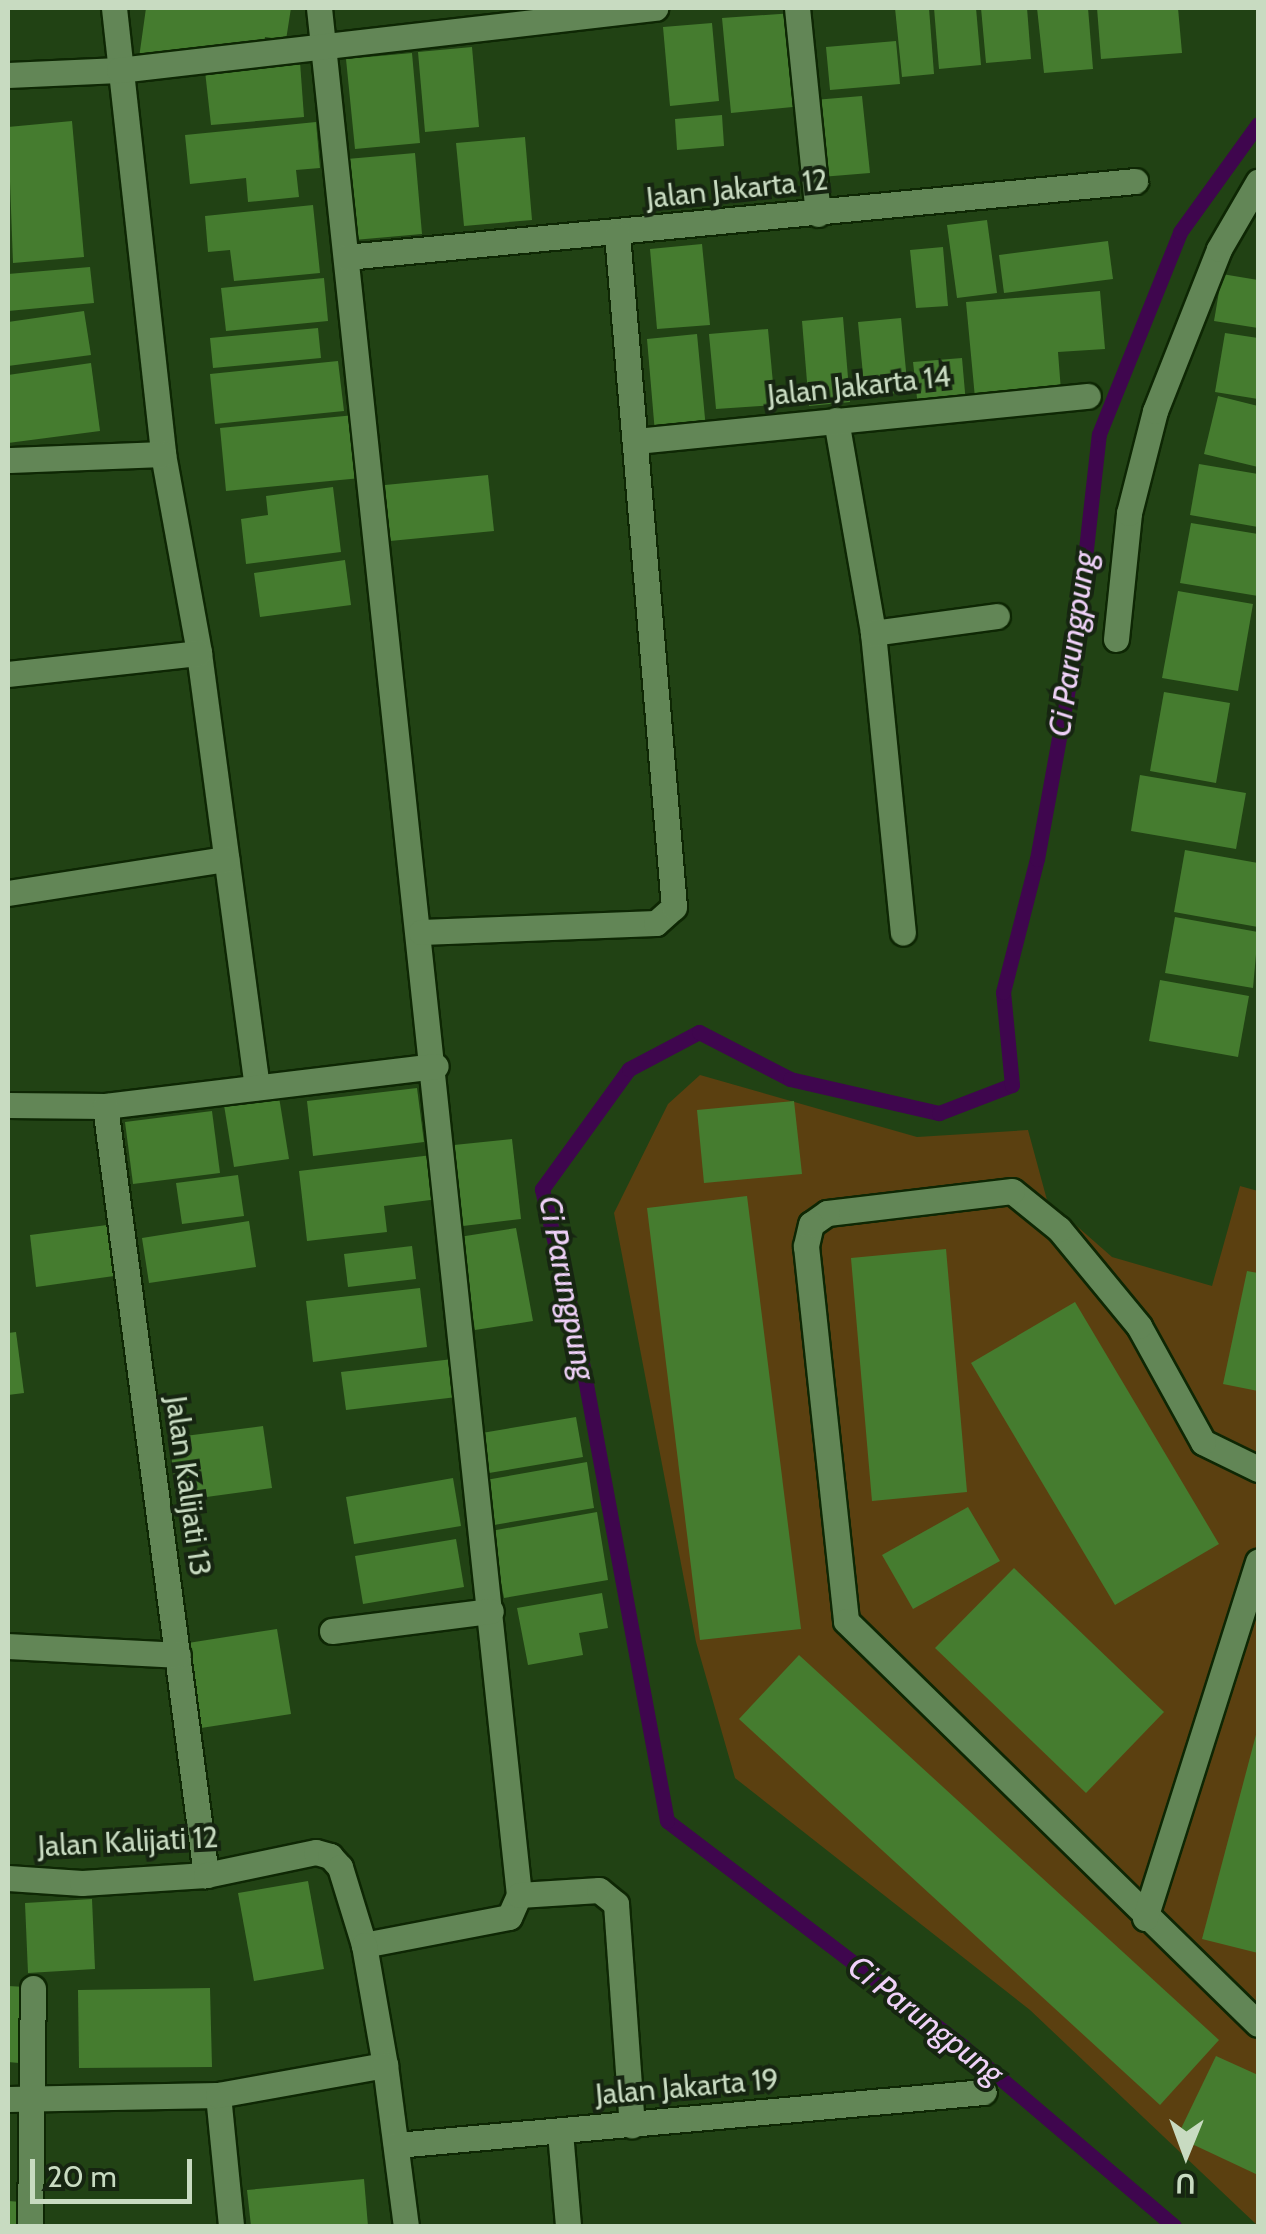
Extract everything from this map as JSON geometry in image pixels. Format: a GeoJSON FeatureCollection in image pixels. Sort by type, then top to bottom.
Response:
{"type":"FeatureCollection","features":[{"type":"Feature","properties":{"kind":"street"},"geometry":{"type":"LineString","coordinates":[[114,8],[163,454],[199,652],[257,1088]]}},
{"type":"Feature","properties":{"kind":"street"},"geometry":{"type":"LineString","coordinates":[[319,8],[436,1066],[519,1895],[509,1916],[364,1944]]}},
{"type":"Feature","properties":{"kind":"street"},"geometry":{"type":"LineString","coordinates":[[8,75],[119,70],[655,8]]}},
{"type":"Feature","properties":{"kind":"street"},"geometry":{"type":"LineString","coordinates":[[796,8],[818,214]]}},
{"type":"Feature","properties":{"kind":"street","name":"Jalan Jakarta 12"},"geometry":{"type":"LineString","coordinates":[[346,257],[617,234],[1135,181]]}},
{"type":"Feature","properties":{"kind":"street"},"geometry":{"type":"LineString","coordinates":[[1116,639],[1130,513],[1156,412],[1219,249],[1258,182]]}},
{"type":"Feature","properties":{"kind":"street"},"geometry":{"type":"LineString","coordinates":[[421,932],[656,923],[674,907],[617,234]]}},
{"type":"Feature","properties":{"kind":"street","name":"Jalan Jakarta 14"},"geometry":{"type":"LineString","coordinates":[[636,441],[1088,396]]}},
{"type":"Feature","properties":{"kind":"street"},"geometry":{"type":"LineString","coordinates":[[836,420],[873,633],[903,932]]}},
{"type":"Feature","properties":{"kind":"street"},"geometry":{"type":"LineString","coordinates":[[8,460],[163,454]]}},
{"type":"Feature","properties":{"kind":"street"},"geometry":{"type":"LineString","coordinates":[[873,633],[998,616]]}},
{"type":"Feature","properties":{"kind":"street"},"geometry":{"type":"LineString","coordinates":[[8,674],[199,652]]}},
{"type":"Feature","properties":{"kind":"street"},"geometry":{"type":"LineString","coordinates":[[8,893],[226,859]]}},
{"type":"Feature","properties":{"kind":"street"},"geometry":{"type":"LineString","coordinates":[[8,1105],[105,1106],[436,1066]]}},
{"type":"Feature","properties":{"kind":"street","name":"Jalan Kalijati 13"},"geometry":{"type":"LineString","coordinates":[[105,1106],[206,1875]]}},
{"type":"Feature","properties":{"kind":"street"},"geometry":{"type":"LineString","coordinates":[[1258,1469],[1203,1442],[1138,1326],[1060,1229],[1012,1191],[827,1213],[811,1224],[806,1246],[846,1622],[1145,1918],[1258,2024]]}},
{"type":"Feature","properties":{"kind":"street"},"geometry":{"type":"LineString","coordinates":[[1145,1918],[1258,1562]]}},
{"type":"Feature","properties":{"kind":"street"},"geometry":{"type":"LineString","coordinates":[[332,1631],[491,1611]]}},
{"type":"Feature","properties":{"kind":"street"},"geometry":{"type":"LineString","coordinates":[[8,1646],[178,1655]]}},
{"type":"Feature","properties":{"kind":"street","name":"Jalan Kalijati 12"},"geometry":{"type":"LineString","coordinates":[[8,1878],[82,1883],[206,1875],[324,1853],[340,1867],[364,1944],[406,2226]]}},
{"type":"Feature","properties":{"kind":"street"},"geometry":{"type":"LineString","coordinates":[[519,1895],[599,1890],[616,1904],[632,2125]]}},
{"type":"Feature","properties":{"kind":"street"},"geometry":{"type":"LineString","coordinates":[[30,2226],[20,2100],[33,1988]]}},
{"type":"Feature","properties":{"kind":"street"},"geometry":{"type":"LineString","coordinates":[[20,2100],[218,2095],[385,2065]]}},
{"type":"Feature","properties":{"kind":"street","name":"Jalan Jakarta 19"},"geometry":{"type":"LineString","coordinates":[[396,2144],[984,2092]]}},
{"type":"Feature","properties":{"kind":"street"},"geometry":{"type":"LineString","coordinates":[[218,2095],[232,2226]]}},
{"type":"Feature","properties":{"kind":"street"},"geometry":{"type":"LineString","coordinates":[[560,2132],[568,2226]]}},
{"type":"Feature","properties":{"kind":"shaded area"},"geometry":{"type":"Polygon","coordinates":[[[700,1075],[917,1137],[1028,1130],[1047,1200],[1112,1257],[1212,1286],[1240,1186],[1258,1191],[1258,2226],[1030,2010],[735,1778],[696,1642],[614,1213],[668,1104],[700,1075]]]}},
{"type":"Feature","properties":{"kind":"building"},"geometry":{"type":"Polygon","coordinates":[[[146,8],[291,8],[286,40],[265,37],[264,45],[139,58],[146,8]]]}},
{"type":"Feature","properties":{"kind":"building"},"geometry":{"type":"Polygon","coordinates":[[[895,8],[929,8],[934,74],[902,77],[895,8]]]}},
{"type":"Feature","properties":{"kind":"building"},"geometry":{"type":"Polygon","coordinates":[[[934,8],[976,8],[981,65],[939,69],[934,8]]]}},
{"type":"Feature","properties":{"kind":"building"},"geometry":{"type":"Polygon","coordinates":[[[981,8],[1027,8],[1031,59],[986,63],[981,8]]]}},
{"type":"Feature","properties":{"kind":"building"},"geometry":{"type":"Polygon","coordinates":[[[1037,8],[1088,8],[1093,69],[1044,73],[1037,8]]]}},
{"type":"Feature","properties":{"kind":"building"},"geometry":{"type":"Polygon","coordinates":[[[1097,8],[1178,8],[1182,53],[1101,59],[1097,8]]]}},
{"type":"Feature","properties":{"kind":"building"},"geometry":{"type":"Polygon","coordinates":[[[794,13],[803,106],[731,113],[722,18],[794,13]]]}},
{"type":"Feature","properties":{"kind":"building"},"geometry":{"type":"Polygon","coordinates":[[[712,23],[719,101],[670,106],[663,27],[712,23]]]}},
{"type":"Feature","properties":{"kind":"building"},"geometry":{"type":"Polygon","coordinates":[[[896,41],[900,84],[830,90],[826,47],[896,41]]]}},
{"type":"Feature","properties":{"kind":"building"},"geometry":{"type":"Polygon","coordinates":[[[472,47],[479,127],[425,132],[418,52],[472,47]]]}},
{"type":"Feature","properties":{"kind":"building"},"geometry":{"type":"Polygon","coordinates":[[[412,53],[420,143],[355,149],[346,59],[412,53]]]}},
{"type":"Feature","properties":{"kind":"building"},"geometry":{"type":"Polygon","coordinates":[[[300,62],[304,117],[211,125],[205,71],[300,62]]]}},
{"type":"Feature","properties":{"kind":"building"},"geometry":{"type":"Polygon","coordinates":[[[862,96],[870,173],[821,177],[814,100],[862,96]]]}},
{"type":"Feature","properties":{"kind":"building"},"geometry":{"type":"Polygon","coordinates":[[[722,115],[724,146],[677,150],[675,119],[722,115]]]}},
{"type":"Feature","properties":{"kind":"building"},"geometry":{"type":"Polygon","coordinates":[[[72,121],[84,257],[13,263],[8,127],[72,121]]]}},
{"type":"Feature","properties":{"kind":"building"},"geometry":{"type":"Polygon","coordinates":[[[316,122],[320,168],[296,170],[299,197],[248,202],[246,178],[190,184],[185,135],[316,122]]]}},
{"type":"Feature","properties":{"kind":"building"},"geometry":{"type":"Polygon","coordinates":[[[525,137],[532,220],[464,226],[456,143],[525,137]]]}},
{"type":"Feature","properties":{"kind":"building"},"geometry":{"type":"Polygon","coordinates":[[[415,153],[422,234],[354,240],[347,159],[415,153]]]}},
{"type":"Feature","properties":{"kind":"building"},"geometry":{"type":"Polygon","coordinates":[[[313,205],[320,273],[234,281],[230,250],[208,252],[205,216],[313,205]]]}},
{"type":"Feature","properties":{"kind":"building"},"geometry":{"type":"Polygon","coordinates":[[[987,220],[997,293],[957,298],[947,225],[987,220]]]}},
{"type":"Feature","properties":{"kind":"building"},"geometry":{"type":"Polygon","coordinates":[[[1108,241],[1113,279],[1004,293],[999,255],[1108,241]]]}},
{"type":"Feature","properties":{"kind":"building"},"geometry":{"type":"Polygon","coordinates":[[[702,244],[710,325],[657,329],[650,249],[702,244]]]}},
{"type":"Feature","properties":{"kind":"building"},"geometry":{"type":"Polygon","coordinates":[[[943,247],[948,306],[916,308],[910,250],[943,247]]]}},
{"type":"Feature","properties":{"kind":"building"},"geometry":{"type":"Polygon","coordinates":[[[90,267],[94,303],[8,311],[8,274],[90,267]]]}},
{"type":"Feature","properties":{"kind":"building"},"geometry":{"type":"Polygon","coordinates":[[[1222,274],[1258,280],[1258,328],[1214,321],[1222,274]]]}},
{"type":"Feature","properties":{"kind":"building"},"geometry":{"type":"Polygon","coordinates":[[[324,278],[328,321],[226,331],[221,288],[324,278]]]}},
{"type":"Feature","properties":{"kind":"building"},"geometry":{"type":"Polygon","coordinates":[[[1100,291],[1105,349],[1058,352],[1061,391],[975,398],[966,302],[1100,291]]]}},
{"type":"Feature","properties":{"kind":"building"},"geometry":{"type":"Polygon","coordinates":[[[84,311],[91,355],[8,366],[8,322],[84,311]]]}},
{"type":"Feature","properties":{"kind":"building"},"geometry":{"type":"Polygon","coordinates":[[[843,317],[850,402],[809,406],[802,321],[843,317]]]}},
{"type":"Feature","properties":{"kind":"building"},"geometry":{"type":"Polygon","coordinates":[[[901,318],[908,392],[865,396],[858,322],[901,318]]]}},
{"type":"Feature","properties":{"kind":"building"},"geometry":{"type":"Polygon","coordinates":[[[318,328],[321,358],[213,368],[210,338],[318,328]]]}},
{"type":"Feature","properties":{"kind":"building"},"geometry":{"type":"Polygon","coordinates":[[[768,329],[775,405],[716,409],[709,334],[768,329]]]}},
{"type":"Feature","properties":{"kind":"building"},"geometry":{"type":"Polygon","coordinates":[[[1225,333],[1258,338],[1258,399],[1215,392],[1225,333]]]}},
{"type":"Feature","properties":{"kind":"building"},"geometry":{"type":"Polygon","coordinates":[[[697,334],[706,429],[655,433],[647,339],[697,334]]]}},
{"type":"Feature","properties":{"kind":"building"},"geometry":{"type":"Polygon","coordinates":[[[962,358],[966,404],[918,407],[913,362],[962,358]]]}},
{"type":"Feature","properties":{"kind":"building"},"geometry":{"type":"Polygon","coordinates":[[[338,361],[344,411],[215,424],[210,374],[338,361]]]}},
{"type":"Feature","properties":{"kind":"building"},"geometry":{"type":"Polygon","coordinates":[[[91,363],[100,431],[8,443],[8,375],[91,363]]]}},
{"type":"Feature","properties":{"kind":"building"},"geometry":{"type":"Polygon","coordinates":[[[1218,396],[1258,406],[1258,467],[1204,454],[1218,396]]]}},
{"type":"Feature","properties":{"kind":"building"},"geometry":{"type":"Polygon","coordinates":[[[355,415],[361,478],[226,491],[220,428],[355,415]]]}},
{"type":"Feature","properties":{"kind":"building"},"geometry":{"type":"Polygon","coordinates":[[[1199,464],[1258,474],[1258,527],[1190,515],[1199,464]]]}},
{"type":"Feature","properties":{"kind":"building"},"geometry":{"type":"Polygon","coordinates":[[[488,475],[494,531],[390,541],[385,485],[488,475]]]}},
{"type":"Feature","properties":{"kind":"building"},"geometry":{"type":"Polygon","coordinates":[[[333,487],[341,552],[246,564],[241,519],[268,515],[266,496],[333,487]]]}},
{"type":"Feature","properties":{"kind":"building"},"geometry":{"type":"Polygon","coordinates":[[[1191,523],[1258,534],[1258,596],[1180,583],[1191,523]]]}},
{"type":"Feature","properties":{"kind":"building"},"geometry":{"type":"Polygon","coordinates":[[[345,560],[351,605],[260,617],[254,573],[345,560]]]}},
{"type":"Feature","properties":{"kind":"building"},"geometry":{"type":"Polygon","coordinates":[[[1178,591],[1253,604],[1238,691],[1162,678],[1178,591]]]}},
{"type":"Feature","properties":{"kind":"building"},"geometry":{"type":"Polygon","coordinates":[[[1164,692],[1230,703],[1216,783],[1150,771],[1164,692]]]}},
{"type":"Feature","properties":{"kind":"building"},"geometry":{"type":"Polygon","coordinates":[[[1140,775],[1246,793],[1236,849],[1131,831],[1140,775]]]}},
{"type":"Feature","properties":{"kind":"building"},"geometry":{"type":"Polygon","coordinates":[[[1185,850],[1258,863],[1258,927],[1174,912],[1185,850]]]}},
{"type":"Feature","properties":{"kind":"building"},"geometry":{"type":"Polygon","coordinates":[[[1175,917],[1258,932],[1253,988],[1165,973],[1175,917]]]}},
{"type":"Feature","properties":{"kind":"building"},"geometry":{"type":"Polygon","coordinates":[[[1160,980],[1249,996],[1238,1057],[1149,1041],[1160,980]]]}},
{"type":"Feature","properties":{"kind":"building"},"geometry":{"type":"Polygon","coordinates":[[[417,1088],[424,1142],[313,1156],[307,1101],[417,1088]]]}},
{"type":"Feature","properties":{"kind":"building"},"geometry":{"type":"Polygon","coordinates":[[[279,1097],[289,1159],[234,1167],[224,1105],[279,1097]]]}},
{"type":"Feature","properties":{"kind":"building"},"geometry":{"type":"Polygon","coordinates":[[[794,1101],[802,1174],[704,1183],[697,1110],[794,1101]]]}},
{"type":"Feature","properties":{"kind":"building"},"geometry":{"type":"Polygon","coordinates":[[[212,1111],[220,1173],[133,1184],[125,1122],[212,1111]]]}},
{"type":"Feature","properties":{"kind":"building"},"geometry":{"type":"Polygon","coordinates":[[[512,1139],[521,1219],[463,1226],[454,1145],[512,1139]]]}},
{"type":"Feature","properties":{"kind":"building"},"geometry":{"type":"Polygon","coordinates":[[[432,1155],[438,1199],[384,1206],[387,1232],[307,1241],[299,1171],[432,1155]]]}},
{"type":"Feature","properties":{"kind":"building"},"geometry":{"type":"Polygon","coordinates":[[[238,1175],[244,1216],[182,1224],[176,1183],[238,1175]]]}},
{"type":"Feature","properties":{"kind":"building"},"geometry":{"type":"Polygon","coordinates":[[[747,1196],[801,1629],[700,1640],[647,1208],[747,1196]]]}},
{"type":"Feature","properties":{"kind":"building"},"geometry":{"type":"Polygon","coordinates":[[[249,1221],[256,1267],[149,1283],[142,1238],[249,1221]]]}},
{"type":"Feature","properties":{"kind":"building"},"geometry":{"type":"Polygon","coordinates":[[[107,1225],[114,1276],[36,1287],[30,1235],[107,1225]]]}},
{"type":"Feature","properties":{"kind":"building"},"geometry":{"type":"Polygon","coordinates":[[[516,1228],[533,1321],[475,1330],[459,1237],[516,1228]]]}},
{"type":"Feature","properties":{"kind":"building"},"geometry":{"type":"Polygon","coordinates":[[[412,1246],[416,1279],[348,1287],[344,1254],[412,1246]]]}},
{"type":"Feature","properties":{"kind":"building"},"geometry":{"type":"Polygon","coordinates":[[[946,1249],[967,1492],[872,1501],[851,1258],[946,1249]]]}},
{"type":"Feature","properties":{"kind":"building"},"geometry":{"type":"Polygon","coordinates":[[[1247,1271],[1258,1273],[1258,1391],[1223,1384],[1247,1271]]]}},
{"type":"Feature","properties":{"kind":"building"},"geometry":{"type":"Polygon","coordinates":[[[420,1288],[427,1347],[313,1362],[306,1301],[420,1288]]]}},
{"type":"Feature","properties":{"kind":"building"},"geometry":{"type":"Polygon","coordinates":[[[1075,1302],[1219,1544],[1115,1605],[971,1363],[1075,1302]]]}},
{"type":"Feature","properties":{"kind":"building"},"geometry":{"type":"Polygon","coordinates":[[[16,1332],[24,1393],[8,1395],[8,1333],[16,1332]]]}},
{"type":"Feature","properties":{"kind":"building"},"geometry":{"type":"Polygon","coordinates":[[[453,1359],[457,1397],[346,1410],[341,1372],[453,1359]]]}},
{"type":"Feature","properties":{"kind":"building"},"geometry":{"type":"Polygon","coordinates":[[[576,1417],[583,1457],[483,1474],[476,1434],[576,1417]]]}},
{"type":"Feature","properties":{"kind":"building"},"geometry":{"type":"Polygon","coordinates":[[[263,1426],[272,1488],[177,1501],[169,1438],[263,1426]]]}},
{"type":"Feature","properties":{"kind":"building"},"geometry":{"type":"Polygon","coordinates":[[[587,1462],[594,1508],[494,1525],[486,1480],[587,1462]]]}},
{"type":"Feature","properties":{"kind":"building"},"geometry":{"type":"Polygon","coordinates":[[[453,1478],[461,1526],[354,1544],[346,1497],[453,1478]]]}},
{"type":"Feature","properties":{"kind":"building"},"geometry":{"type":"Polygon","coordinates":[[[968,1507],[1000,1561],[913,1609],[882,1555],[968,1507]]]}},
{"type":"Feature","properties":{"kind":"building"},"geometry":{"type":"Polygon","coordinates":[[[597,1512],[608,1580],[504,1598],[491,1531],[597,1512]]]}},
{"type":"Feature","properties":{"kind":"building"},"geometry":{"type":"Polygon","coordinates":[[[456,1539],[464,1587],[363,1604],[355,1556],[456,1539]]]}},
{"type":"Feature","properties":{"kind":"building"},"geometry":{"type":"Polygon","coordinates":[[[1014,1568],[1164,1712],[1086,1793],[935,1648],[1014,1568]]]}},
{"type":"Feature","properties":{"kind":"building"},"geometry":{"type":"Polygon","coordinates":[[[602,1593],[608,1628],[579,1633],[583,1655],[528,1665],[517,1608],[602,1593]]]}},
{"type":"Feature","properties":{"kind":"building"},"geometry":{"type":"Polygon","coordinates":[[[277,1629],[291,1714],[201,1728],[188,1643],[277,1629]]]}},
{"type":"Feature","properties":{"kind":"building"},"geometry":{"type":"Polygon","coordinates":[[[799,1655],[1219,2040],[1160,2105],[739,1719],[799,1655]]]}},
{"type":"Feature","properties":{"kind":"building"},"geometry":{"type":"Polygon","coordinates":[[[1258,1731],[1258,1953],[1202,1939],[1258,1731]]]}},
{"type":"Feature","properties":{"kind":"building"},"geometry":{"type":"Polygon","coordinates":[[[308,1881],[324,1969],[254,1981],[238,1893],[308,1881]]]}},
{"type":"Feature","properties":{"kind":"building"},"geometry":{"type":"Polygon","coordinates":[[[92,1899],[95,1969],[28,1973],[25,1903],[92,1899]]]}},
{"type":"Feature","properties":{"kind":"building"},"geometry":{"type":"Polygon","coordinates":[[[8,1986],[26,1987],[19,2063],[8,2062],[8,1986]]]}},
{"type":"Feature","properties":{"kind":"building"},"geometry":{"type":"Polygon","coordinates":[[[210,1988],[212,2067],[79,2068],[78,1990],[210,1988]]]}},
{"type":"Feature","properties":{"kind":"building"},"geometry":{"type":"Polygon","coordinates":[[[1216,2056],[1258,2075],[1258,2175],[1177,2137],[1216,2056]]]}},
{"type":"Feature","properties":{"kind":"building"},"geometry":{"type":"Polygon","coordinates":[[[364,2179],[368,2226],[251,2226],[247,2190],[364,2179]]]}},
{"type":"Feature","properties":{"kind":"building"},"geometry":{"type":"Polygon","coordinates":[[[8,2201],[22,2202],[19,2226],[8,2226],[8,2201]]]}},
{"type":"Feature","properties":{"kind":"waterway","name":"Ci Parungpung"},"geometry":{"type":"LineString","coordinates":[[1174,2226],[964,2047],[667,1821],[576,1331],[542,1189],[629,1069],[699,1032],[790,1079],[939,1113],[1012,1085],[1003,992],[1037,859],[1074,656],[1099,434],[1180,232],[1258,124]]}}]}
